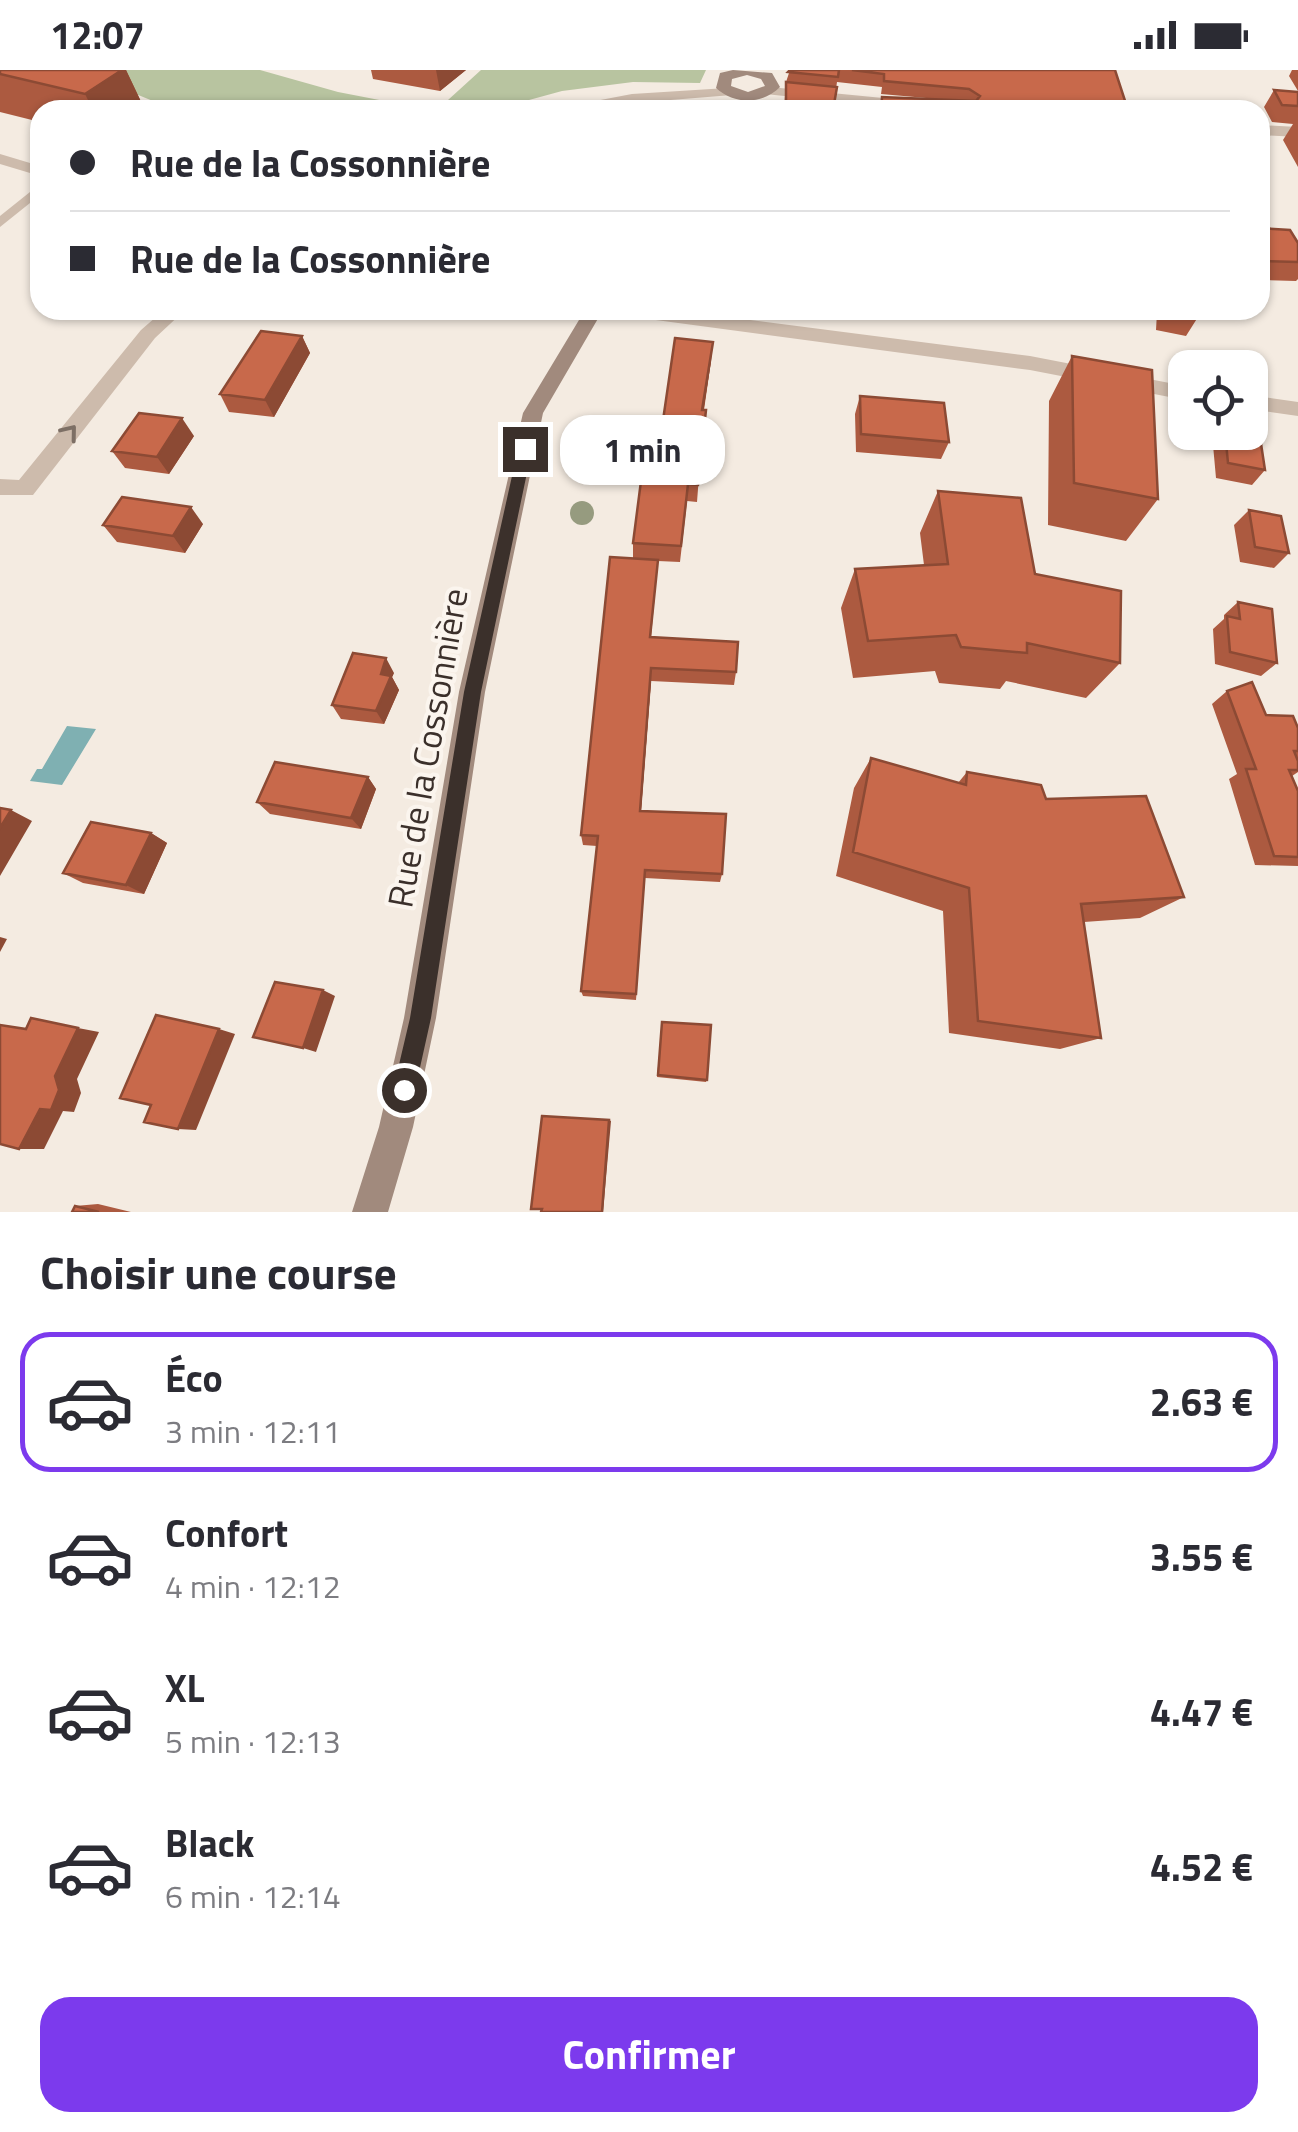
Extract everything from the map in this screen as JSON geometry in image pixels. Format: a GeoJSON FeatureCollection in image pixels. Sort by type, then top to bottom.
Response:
{"type":"FeatureCollection","features":[{"type":"Feature","properties":{"kind":"street"},"geometry":{"type":"LineString","coordinates":[[733,93],[721,84],[730,71],[762,72],[773,83],[770,91]]}},
{"type":"Feature","properties":{"kind":"street"},"geometry":{"type":"LineString","coordinates":[[619,100],[733,93],[756,96],[770,91],[862,100]]}},
{"type":"Feature","properties":{"kind":"street"},"geometry":{"type":"LineString","coordinates":[[729,100],[733,93]]}},
{"type":"Feature","properties":{"kind":"street"},"geometry":{"type":"LineString","coordinates":[[1270,131],[1298,132]]}},
{"type":"Feature","properties":{"kind":"street"},"geometry":{"type":"LineString","coordinates":[[0,159],[30,168]]}},
{"type":"Feature","properties":{"kind":"street"},"geometry":{"type":"LineString","coordinates":[[0,487],[25,489],[148,334],[164,320]]}},
{"type":"Feature","properties":{"kind":"street","name":"Rue de la Cossonnière"},"geometry":{"type":"LineString","coordinates":[[370,1212],[396,1127],[420,1018],[472,692],[533,413],[588,320]]}},
{"type":"Feature","properties":{"kind":"street"},"geometry":{"type":"LineString","coordinates":[[702,320],[1000,359],[1168,390]]}},
{"type":"Feature","properties":{"kind":"street"},"geometry":{"type":"LineString","coordinates":[[1268,405],[1298,409]]}},
{"type":"Feature","properties":{"kind":"lane"},"geometry":{"type":"LineString","coordinates":[[0,223],[30,197]]}},
{"type":"Feature","properties":{"kind":"green space"},"geometry":{"type":"Polygon","coordinates":[[[4,70],[260,70],[379,100],[150,100],[126,90],[4,70]]]}},
{"type":"Feature","properties":{"kind":"green space"},"geometry":{"type":"Polygon","coordinates":[[[481,70],[706,70],[700,83],[633,82],[562,91],[529,100],[448,100],[481,70]]]}},
{"type":"Feature","properties":{"kind":"water"},"geometry":{"type":"Polygon","coordinates":[[[67,726],[96,729],[62,785],[30,781],[37,769],[42,769],[67,726]]]}},
{"type":"Feature","properties":{"kind":"building"},"geometry":{"type":"Polygon","coordinates":[[[0,70],[122,70],[85,94],[0,74],[0,70]]]}},
{"type":"Feature","properties":{"kind":"building"},"geometry":{"type":"Polygon","coordinates":[[[790,70],[839,70],[838,77],[790,70]]]}},
{"type":"Feature","properties":{"kind":"building"},"geometry":{"type":"Polygon","coordinates":[[[852,70],[1115,70],[1125,100],[977,100],[980,96],[969,89],[884,81],[884,74],[852,70]]]}},
{"type":"Feature","properties":{"kind":"building"},"geometry":{"type":"Polygon","coordinates":[[[786,82],[837,87],[835,100],[786,100],[786,82]]]}},
{"type":"Feature","properties":{"kind":"building"},"geometry":{"type":"Polygon","coordinates":[[[1274,90],[1298,92],[1298,106],[1282,105],[1274,90]]]}},
{"type":"Feature","properties":{"kind":"building"},"geometry":{"type":"Polygon","coordinates":[[[882,97],[952,100],[882,100],[882,97]]]}},
{"type":"Feature","properties":{"kind":"building"},"geometry":{"type":"Polygon","coordinates":[[[1270,229],[1290,230],[1298,243],[1298,262],[1270,261],[1270,229]]]}},
{"type":"Feature","properties":{"kind":"building"},"geometry":{"type":"Polygon","coordinates":[[[261,331],[302,336],[265,400],[220,394],[261,331]]]}},
{"type":"Feature","properties":{"kind":"building"},"geometry":{"type":"Polygon","coordinates":[[[675,338],[713,342],[702,410],[706,410],[698,485],[688,484],[681,546],[633,543],[641,481],[654,482],[675,338]]]}},
{"type":"Feature","properties":{"kind":"building"},"geometry":{"type":"Polygon","coordinates":[[[1072,356],[1152,370],[1158,499],[1074,483],[1072,356]]]}},
{"type":"Feature","properties":{"kind":"building"},"geometry":{"type":"Polygon","coordinates":[[[860,396],[944,403],[949,442],[861,434],[860,396]]]}},
{"type":"Feature","properties":{"kind":"building"},"geometry":{"type":"Polygon","coordinates":[[[139,413],[182,418],[157,457],[112,451],[139,413]]]}},
{"type":"Feature","properties":{"kind":"building"},"geometry":{"type":"Polygon","coordinates":[[[1227,450],[1262,450],[1265,470],[1228,463],[1227,450]]]}},
{"type":"Feature","properties":{"kind":"building"},"geometry":{"type":"Polygon","coordinates":[[[938,491],[1021,498],[1035,574],[1121,591],[1120,663],[1027,643],[1027,653],[961,647],[956,635],[868,641],[855,569],[948,564],[938,491]]]}},
{"type":"Feature","properties":{"kind":"building"},"geometry":{"type":"Polygon","coordinates":[[[122,497],[191,507],[173,536],[103,525],[122,497]]]}},
{"type":"Feature","properties":{"kind":"building"},"geometry":{"type":"Polygon","coordinates":[[[1249,510],[1281,516],[1289,553],[1255,547],[1249,510]]]}},
{"type":"Feature","properties":{"kind":"building"},"geometry":{"type":"Polygon","coordinates":[[[610,557],[658,560],[650,637],[738,642],[736,672],[651,668],[640,811],[726,814],[722,874],[645,870],[636,994],[581,991],[598,836],[581,835],[610,557]]]}},
{"type":"Feature","properties":{"kind":"building"},"geometry":{"type":"Polygon","coordinates":[[[1238,602],[1272,609],[1277,663],[1230,652],[1227,616],[1240,619],[1238,602]]]}},
{"type":"Feature","properties":{"kind":"building"},"geometry":{"type":"Polygon","coordinates":[[[353,653],[386,658],[381,674],[391,676],[376,711],[332,705],[353,653]]]}},
{"type":"Feature","properties":{"kind":"building"},"geometry":{"type":"Polygon","coordinates":[[[1252,682],[1266,715],[1293,716],[1298,728],[1298,751],[1294,751],[1298,770],[1289,770],[1298,791],[1298,857],[1274,856],[1246,769],[1256,769],[1227,691],[1252,682]]]}},
{"type":"Feature","properties":{"kind":"building"},"geometry":{"type":"Polygon","coordinates":[[[871,758],[966,785],[967,772],[1041,785],[1046,799],[1146,796],[1184,897],[1081,904],[1101,1038],[978,1021],[969,888],[853,852],[871,758]]]}},
{"type":"Feature","properties":{"kind":"building"},"geometry":{"type":"Polygon","coordinates":[[[275,762],[368,777],[351,818],[257,802],[275,762]]]}},
{"type":"Feature","properties":{"kind":"building"},"geometry":{"type":"Polygon","coordinates":[[[0,808],[11,810],[0,828],[0,808]]]}},
{"type":"Feature","properties":{"kind":"building"},"geometry":{"type":"Polygon","coordinates":[[[91,822],[151,833],[126,885],[63,873],[91,822]]]}},
{"type":"Feature","properties":{"kind":"building"},"geometry":{"type":"Polygon","coordinates":[[[275,982],[323,990],[303,1048],[253,1037],[275,982]]]}},
{"type":"Feature","properties":{"kind":"building"},"geometry":{"type":"Polygon","coordinates":[[[156,1015],[219,1029],[178,1129],[144,1122],[151,1105],[120,1098],[156,1015]]]}},
{"type":"Feature","properties":{"kind":"building"},"geometry":{"type":"Polygon","coordinates":[[[31,1018],[78,1028],[55,1076],[59,1090],[51,1110],[40,1109],[19,1149],[0,1144],[0,1025],[26,1029],[31,1018]]]}},
{"type":"Feature","properties":{"kind":"building"},"geometry":{"type":"Polygon","coordinates":[[[662,1022],[711,1025],[707,1080],[658,1075],[662,1022]]]}},
{"type":"Feature","properties":{"kind":"building"},"geometry":{"type":"Polygon","coordinates":[[[542,1116],[609,1120],[602,1212],[531,1209],[542,1116]]]}},
{"type":"Feature","properties":{"kind":"building"},"geometry":{"type":"Polygon","coordinates":[[[75,1206],[99,1212],[72,1212],[75,1206]]]}},
{"type":"Feature","properties":{"kind":"route"},"geometry":{"type":"LineString","coordinates":[[404,1090],[420,1018],[472,692],[525,449]]}}]}
